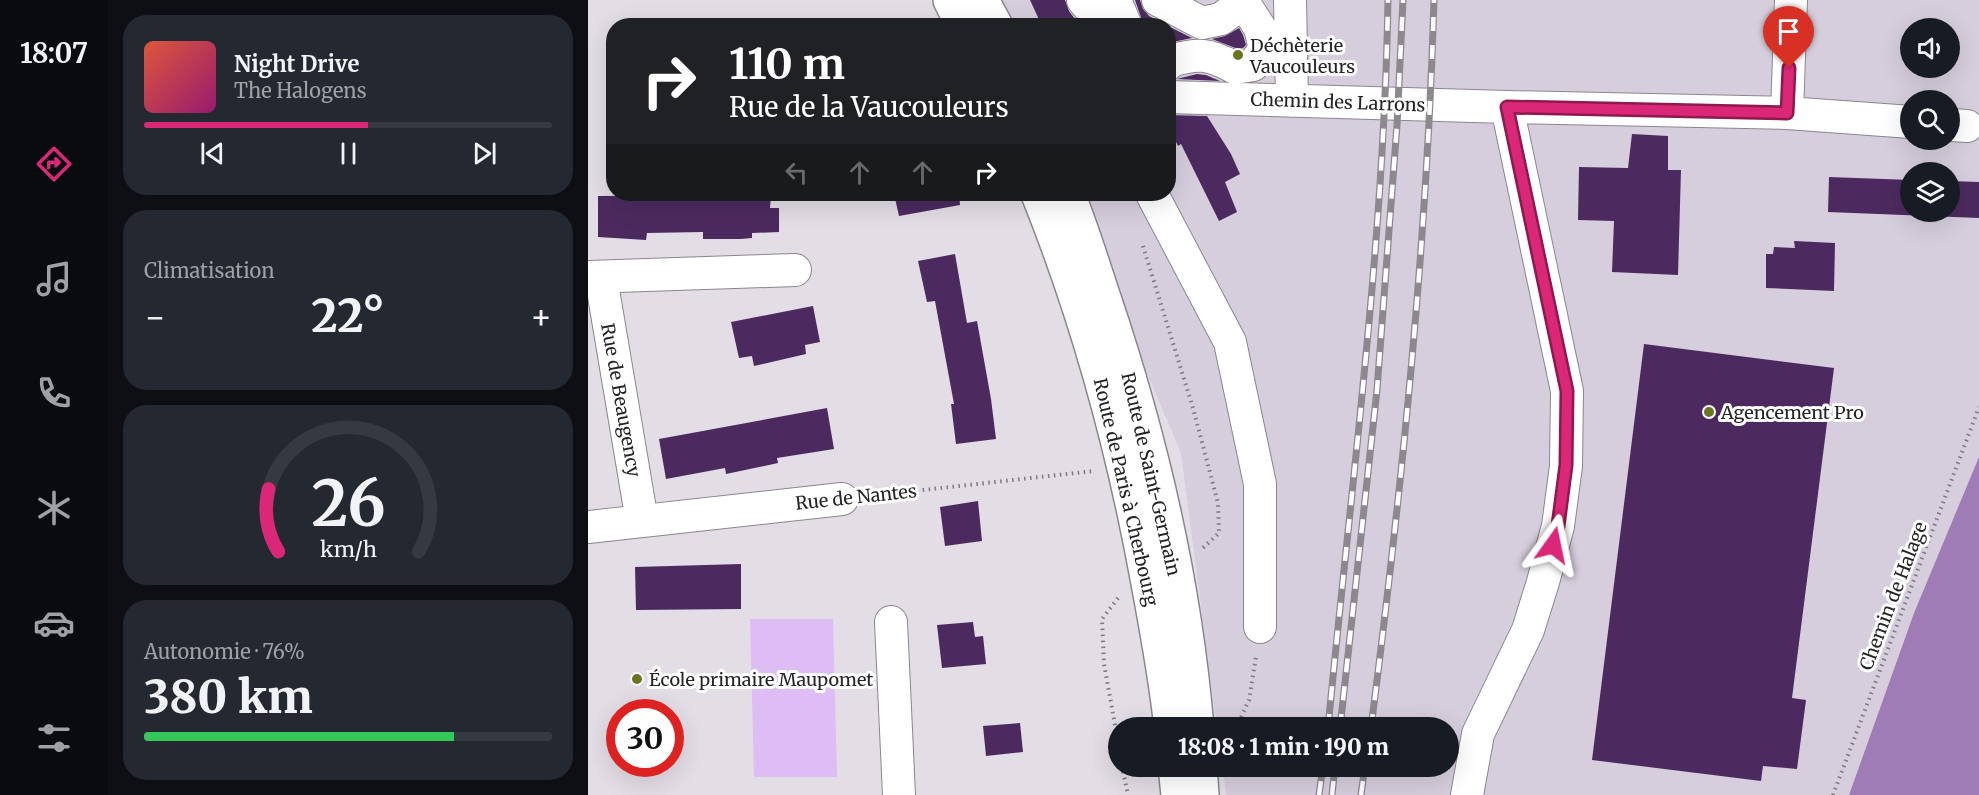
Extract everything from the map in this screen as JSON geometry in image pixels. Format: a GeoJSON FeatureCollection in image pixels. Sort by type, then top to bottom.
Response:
{"type":"FeatureCollection","features":[{"type":"Feature","properties":{"kind":"main road"},"geometry":{"type":"LineString","coordinates":[[950,0],[959,18]]}},
{"type":"Feature","properties":{"kind":"main road"},"geometry":{"type":"LineString","coordinates":[[982,0],[992,18]]}},
{"type":"Feature","properties":{"kind":"main road","name":"Route de Paris à Cherbourg"},"geometry":{"type":"LineString","coordinates":[[1040,201],[1101,378],[1124,468],[1158,638],[1169,717]]}},
{"type":"Feature","properties":{"kind":"main road","name":"Route de Saint-Germain"},"geometry":{"type":"LineString","coordinates":[[1070,201],[1120,345],[1147,441],[1177,587],[1188,650],[1196,717]]}},
{"type":"Feature","properties":{"kind":"main road"},"geometry":{"type":"LineString","coordinates":[[1176,777],[1178,795]]}},
{"type":"Feature","properties":{"kind":"main road"},"geometry":{"type":"LineString","coordinates":[[1201,777],[1202,795]]}},
{"type":"Feature","properties":{"kind":"street"},"geometry":{"type":"LineString","coordinates":[[1083,0],[1097,18]]}},
{"type":"Feature","properties":{"kind":"street"},"geometry":{"type":"LineString","coordinates":[[1115,0],[1123,18]]}},
{"type":"Feature","properties":{"kind":"street"},"geometry":{"type":"LineString","coordinates":[[1158,0],[1202,23],[1221,19],[1243,1],[1260,28],[1265,49],[1253,65],[1234,68],[1218,58],[1193,54],[1176,60]]}},
{"type":"Feature","properties":{"kind":"street"},"geometry":{"type":"LineString","coordinates":[[1290,0],[1292,101]]}},
{"type":"Feature","properties":{"kind":"street"},"geometry":{"type":"LineString","coordinates":[[1787,113],[1791,0]]}},
{"type":"Feature","properties":{"kind":"street","name":"Chemin des Larrons"},"geometry":{"type":"LineString","coordinates":[[1176,97],[1787,113],[1900,121]]}},
{"type":"Feature","properties":{"kind":"street"},"geometry":{"type":"LineString","coordinates":[[1467,795],[1478,734],[1528,630],[1543,582],[1558,526],[1566,465],[1567,391],[1507,107]]}},
{"type":"Feature","properties":{"kind":"street"},"geometry":{"type":"LineString","coordinates":[[1156,201],[1230,342],[1260,484],[1260,627]]}},
{"type":"Feature","properties":{"kind":"street","name":"Rue de Beaugency"},"geometry":{"type":"LineString","coordinates":[[642,521],[594,278],[795,270]]}},
{"type":"Feature","properties":{"kind":"street","name":"Rue de Nantes"},"geometry":{"type":"LineString","coordinates":[[588,527],[842,499]]}},
{"type":"Feature","properties":{"kind":"street"},"geometry":{"type":"LineString","coordinates":[[891,622],[898,795]]}},
{"type":"Feature","properties":{"kind":"path"},"geometry":{"type":"LineString","coordinates":[[1141,238],[1193,408],[1218,502],[1219,532],[1201,550]]}},
{"type":"Feature","properties":{"kind":"path","name":"Chemin de Halage"},"geometry":{"type":"LineString","coordinates":[[1833,795],[1979,407]]}},
{"type":"Feature","properties":{"kind":"path","name":"Rue de Nantes"},"geometry":{"type":"LineString","coordinates":[[842,499],[1124,468]]}},
{"type":"Feature","properties":{"kind":"path"},"geometry":{"type":"LineString","coordinates":[[1114,717],[1104,664],[1102,619],[1118,598]]}},
{"type":"Feature","properties":{"kind":"path"},"geometry":{"type":"LineString","coordinates":[[1241,717],[1249,700],[1260,627]]}},
{"type":"Feature","properties":{"kind":"path"},"geometry":{"type":"LineString","coordinates":[[1124,777],[1128,795]]}},
{"type":"Feature","properties":{"kind":"shaded area"},"geometry":{"type":"Polygon","coordinates":[[[988,0],[1979,0],[1979,457],[1914,613],[1849,795],[1226,795],[1224,777],[1459,777],[1459,717],[1216,717],[1181,453],[1074,201],[1176,201],[1176,18],[996,18],[988,0]]]}},
{"type":"Feature","properties":{"kind":"shaded area"},"geometry":{"type":"Polygon","coordinates":[[[1979,457],[1979,795],[1849,795],[1914,613],[1979,457]]]}},
{"type":"Feature","properties":{"kind":"shaded area"},"geometry":{"type":"Polygon","coordinates":[[[750,619],[833,619],[837,777],[754,777],[750,619]]]}},
{"type":"Feature","properties":{"kind":"building"},"geometry":{"type":"Polygon","coordinates":[[[1030,0],[1065,0],[1074,18],[1038,18],[1030,0]]]}},
{"type":"Feature","properties":{"kind":"building"},"geometry":{"type":"Polygon","coordinates":[[[1135,0],[1140,0],[1143,9],[1153,18],[1141,18],[1135,0]]]}},
{"type":"Feature","properties":{"kind":"building"},"geometry":{"type":"Polygon","coordinates":[[[1239,28],[1246,45],[1243,48],[1238,49],[1212,39],[1225,36],[1239,28]]]}},
{"type":"Feature","properties":{"kind":"building"},"geometry":{"type":"Polygon","coordinates":[[[1176,30],[1192,38],[1176,41],[1176,30]]]}},
{"type":"Feature","properties":{"kind":"building"},"geometry":{"type":"Polygon","coordinates":[[[1197,74],[1206,75],[1220,81],[1177,79],[1197,74]]]}},
{"type":"Feature","properties":{"kind":"building"},"geometry":{"type":"Polygon","coordinates":[[[1176,115],[1207,116],[1231,154],[1240,174],[1225,182],[1237,212],[1219,221],[1181,144],[1178,146],[1176,115]]]}},
{"type":"Feature","properties":{"kind":"building"},"geometry":{"type":"Polygon","coordinates":[[[1632,134],[1668,136],[1668,170],[1681,170],[1678,275],[1612,272],[1614,221],[1578,220],[1579,167],[1628,168],[1632,134]]]}},
{"type":"Feature","properties":{"kind":"building"},"geometry":{"type":"Polygon","coordinates":[[[1829,177],[1900,180],[1900,215],[1828,212],[1829,177]]]}},
{"type":"Feature","properties":{"kind":"building"},"geometry":{"type":"Polygon","coordinates":[[[1960,181],[1979,182],[1979,218],[1960,217],[1960,181]]]}},
{"type":"Feature","properties":{"kind":"building"},"geometry":{"type":"Polygon","coordinates":[[[598,196],[606,196],[606,201],[771,201],[770,208],[779,208],[779,232],[752,233],[752,238],[741,239],[703,239],[703,232],[647,233],[646,240],[598,237],[598,196]]]}},
{"type":"Feature","properties":{"kind":"building"},"geometry":{"type":"Polygon","coordinates":[[[896,201],[960,201],[960,205],[899,216],[896,201]]]}},
{"type":"Feature","properties":{"kind":"building"},"geometry":{"type":"Polygon","coordinates":[[[1794,241],[1835,243],[1834,291],[1766,288],[1766,254],[1773,254],[1774,247],[1795,248],[1794,241]]]}},
{"type":"Feature","properties":{"kind":"building"},"geometry":{"type":"Polygon","coordinates":[[[955,254],[967,323],[977,321],[996,439],[956,444],[951,404],[954,404],[935,301],[927,302],[918,261],[955,254]]]}},
{"type":"Feature","properties":{"kind":"building"},"geometry":{"type":"Polygon","coordinates":[[[813,306],[820,342],[805,345],[806,354],[754,366],[752,356],[739,358],[731,322],[813,306]]]}},
{"type":"Feature","properties":{"kind":"building"},"geometry":{"type":"Polygon","coordinates":[[[1644,344],[1834,368],[1792,698],[1806,700],[1797,769],[1763,766],[1761,781],[1592,760],[1644,344]]]}},
{"type":"Feature","properties":{"kind":"building"},"geometry":{"type":"Polygon","coordinates":[[[827,408],[834,449],[777,458],[778,463],[726,474],[725,468],[666,479],[659,439],[827,408]]]}},
{"type":"Feature","properties":{"kind":"building"},"geometry":{"type":"Polygon","coordinates":[[[978,501],[982,541],[945,546],[940,507],[978,501]]]}},
{"type":"Feature","properties":{"kind":"building"},"geometry":{"type":"Polygon","coordinates":[[[741,564],[741,609],[636,610],[635,567],[741,564]]]}},
{"type":"Feature","properties":{"kind":"building"},"geometry":{"type":"Polygon","coordinates":[[[973,622],[975,637],[983,636],[986,664],[942,668],[937,625],[973,622]]]}},
{"type":"Feature","properties":{"kind":"building"},"geometry":{"type":"Polygon","coordinates":[[[1020,723],[1023,752],[986,756],[983,726],[1020,723]]]}},
{"type":"Feature","properties":{"kind":"railway"},"geometry":{"type":"LineString","coordinates":[[1329,717],[1373,273],[1380,182],[1388,0]]}},
{"type":"Feature","properties":{"kind":"railway"},"geometry":{"type":"LineString","coordinates":[[1341,717],[1377,390],[1397,125],[1403,0]]}},
{"type":"Feature","properties":{"kind":"railway"},"geometry":{"type":"LineString","coordinates":[[1372,717],[1412,364],[1426,182],[1434,0]]}},
{"type":"Feature","properties":{"kind":"railway"},"geometry":{"type":"LineString","coordinates":[[1319,795],[1321,777]]}},
{"type":"Feature","properties":{"kind":"railway"},"geometry":{"type":"LineString","coordinates":[[1332,795],[1334,777]]}},
{"type":"Feature","properties":{"kind":"railway"},"geometry":{"type":"LineString","coordinates":[[1361,795],[1363,777]]}},
{"type":"Feature","properties":{"kind":"place","name":"Déchèterie Vaucouleurs"},"geometry":{"type":"Point","coordinates":[1238,55]}},
{"type":"Feature","properties":{"kind":"place","name":"Agencement Pro"},"geometry":{"type":"Point","coordinates":[1709,412]}},
{"type":"Feature","properties":{"kind":"place","name":"École primaire Maupomet"},"geometry":{"type":"Point","coordinates":[637,679]}},
{"type":"Feature","properties":{"kind":"route"},"geometry":{"type":"LineString","coordinates":[[1553,545],[1558,526],[1566,465],[1567,391],[1507,107],[1787,113],[1789,68]]}}]}
